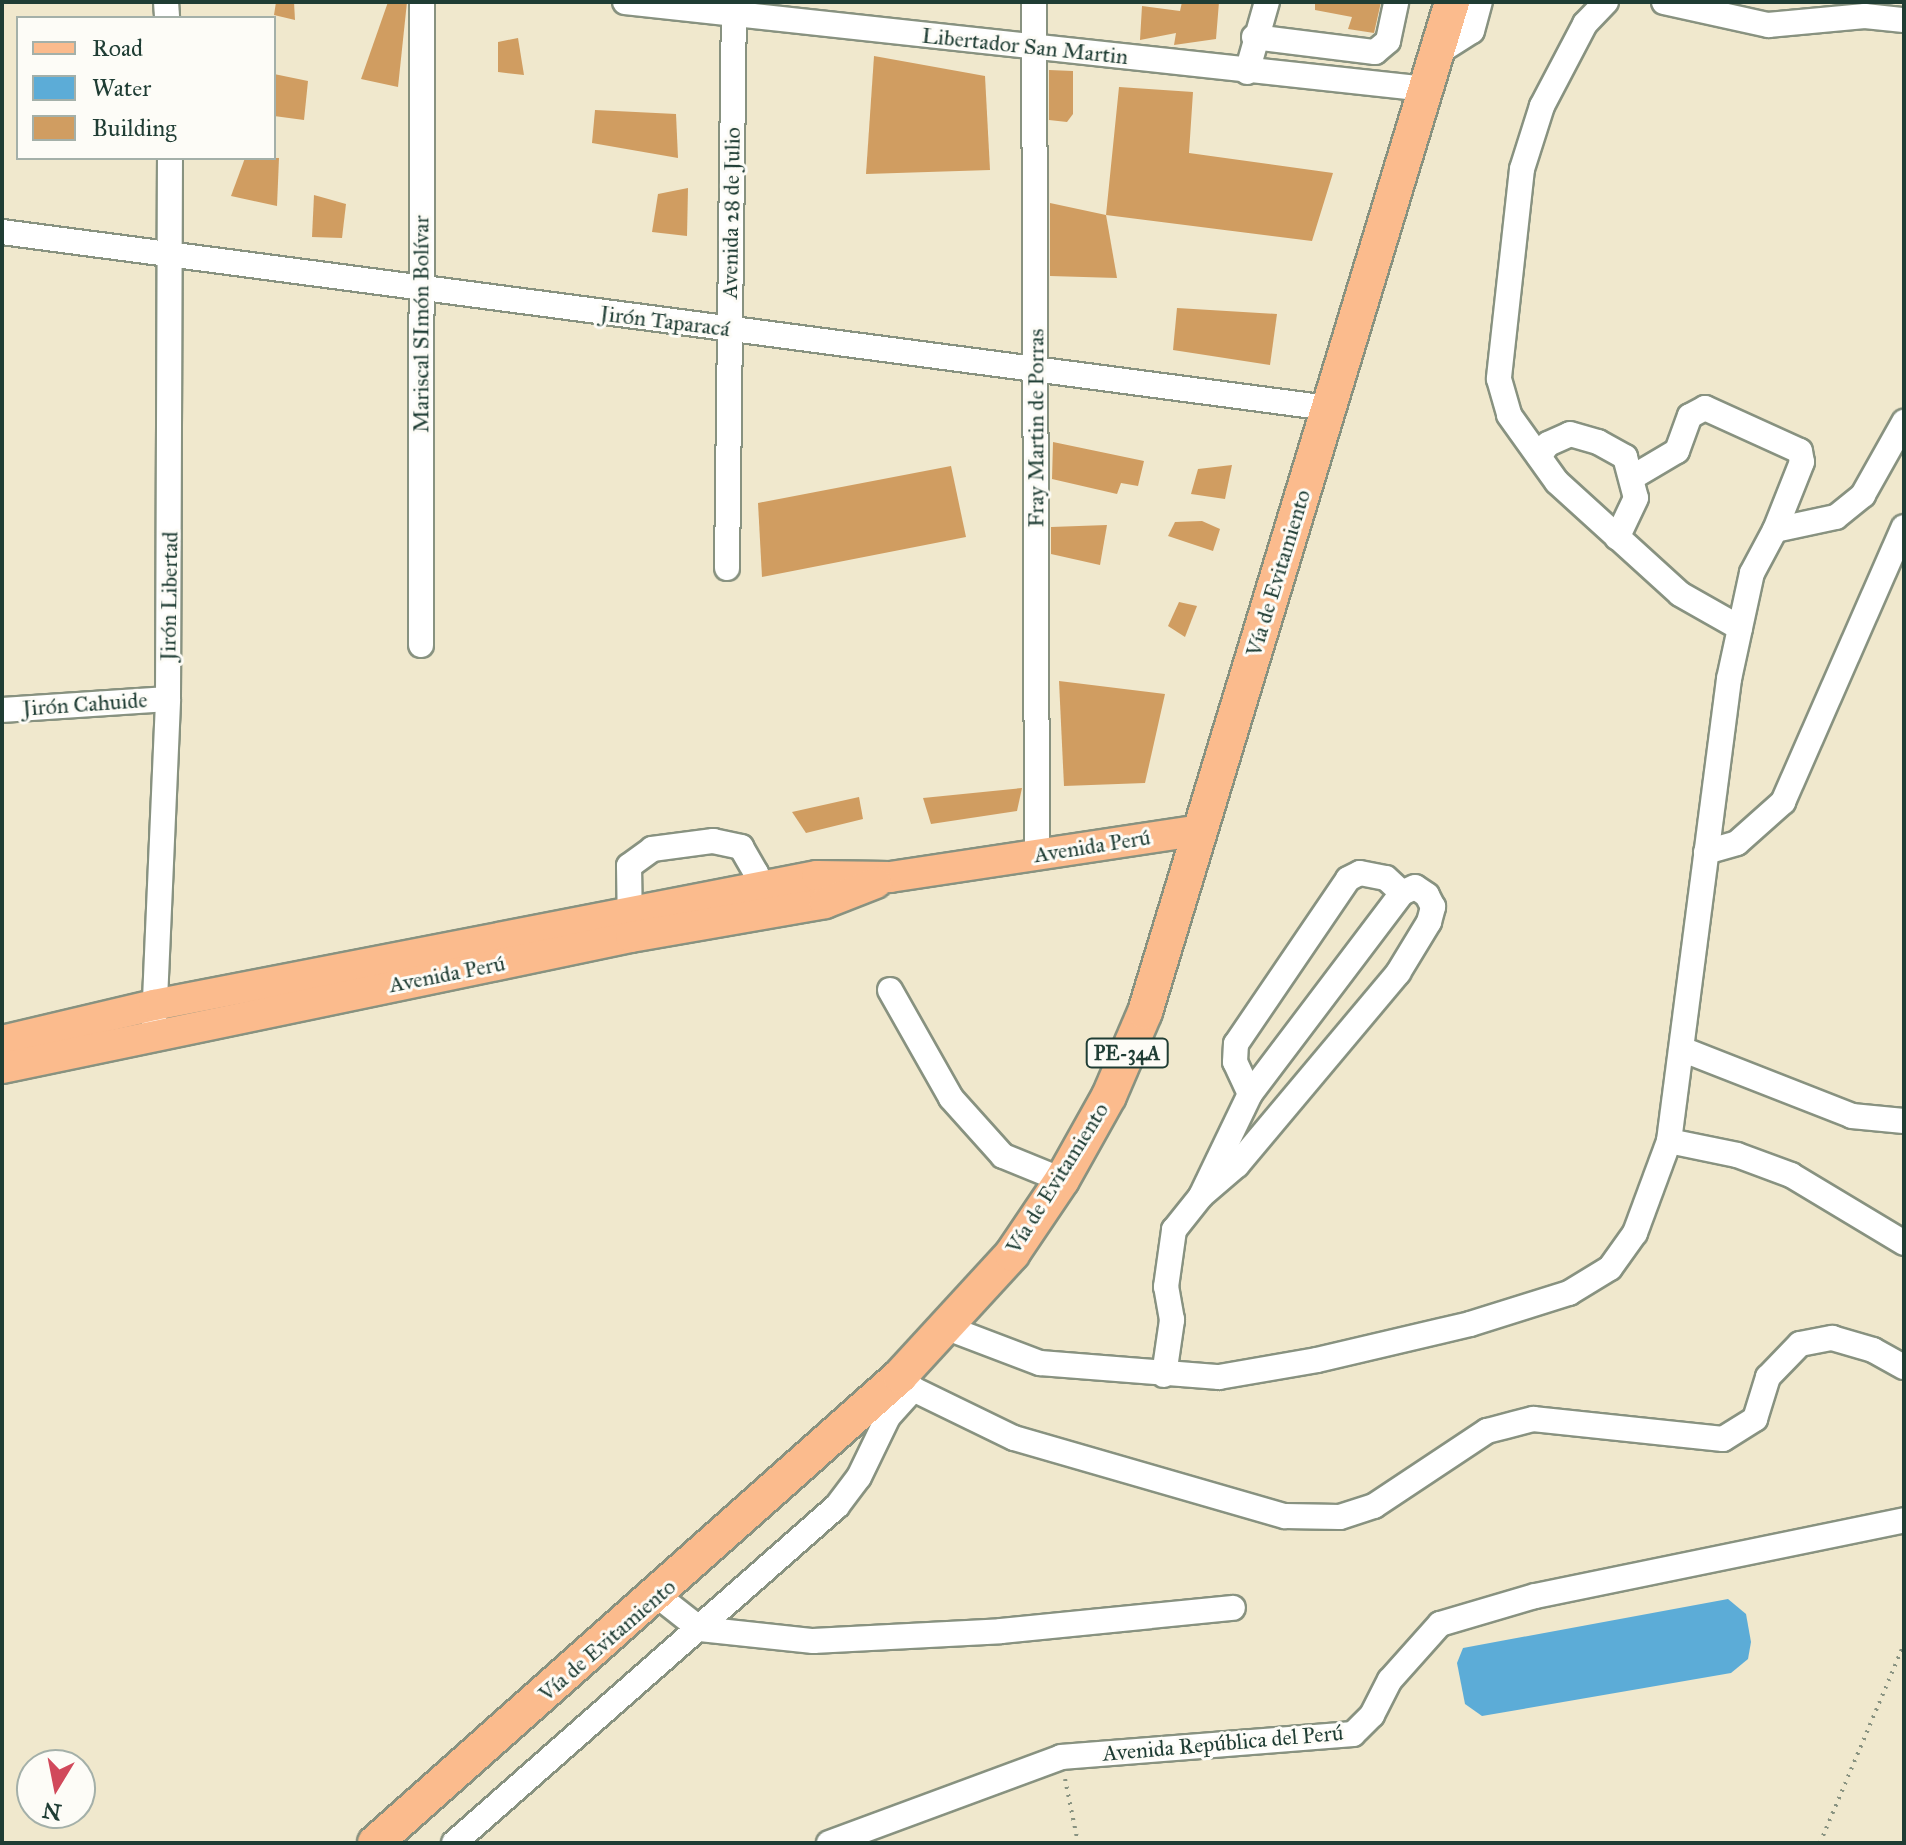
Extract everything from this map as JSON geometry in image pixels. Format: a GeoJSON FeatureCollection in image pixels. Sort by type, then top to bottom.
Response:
{"type":"FeatureCollection","features":[{"type":"Feature","properties":{"kind":"highway","name":"Vía de Evitamiento"},"geometry":{"type":"LineString","coordinates":[[375,1843],[906,1383],[945,1327],[1012,1254],[1062,1180],[1109,1096],[1145,1012],[1452,2]]}},
{"type":"Feature","properties":{"kind":"main road","name":"Avenida Perú"},"geometry":{"type":"LineString","coordinates":[[2,1041],[154,1019],[630,923],[759,901],[825,903],[890,877],[1200,830]]}},
{"type":"Feature","properties":{"kind":"main road","name":"Avenida Perú"},"geometry":{"type":"LineString","coordinates":[[2,1068],[154,1019]]}},
{"type":"Feature","properties":{"kind":"street","name":"Mariscal SImón Bolívar"},"geometry":{"type":"LineString","coordinates":[[421,645],[422,2]]}},
{"type":"Feature","properties":{"kind":"street","name":"Libertador San Martin"},"geometry":{"type":"LineString","coordinates":[[625,2],[734,8],[1247,72],[1426,89]]}},
{"type":"Feature","properties":{"kind":"street","name":"Fray Martin de Porras"},"geometry":{"type":"LineString","coordinates":[[1034,2],[1037,854]]}},
{"type":"Feature","properties":{"kind":"street"},"geometry":{"type":"LineString","coordinates":[[1247,72],[1254,37],[1267,2]]}},
{"type":"Feature","properties":{"kind":"street"},"geometry":{"type":"LineString","coordinates":[[1254,37],[1375,52],[1388,41],[1396,2]]}},
{"type":"Feature","properties":{"kind":"street"},"geometry":{"type":"LineString","coordinates":[[1437,53],[1472,31],[1480,2]]}},
{"type":"Feature","properties":{"kind":"street"},"geometry":{"type":"LineString","coordinates":[[1606,2],[1585,24],[1542,106],[1522,169],[1512,231],[1499,379],[1509,415],[1557,482],[1680,594],[1740,628]]}},
{"type":"Feature","properties":{"kind":"street"},"geometry":{"type":"LineString","coordinates":[[1664,2],[1768,25],[1865,16],[1904,20]]}},
{"type":"Feature","properties":{"kind":"street","name":"Avenida 28 de Julio"},"geometry":{"type":"LineString","coordinates":[[727,568],[734,8]]}},
{"type":"Feature","properties":{"kind":"street"},"geometry":{"type":"LineString","coordinates":[[1375,52],[1375,84]]}},
{"type":"Feature","properties":{"kind":"street","name":"Jirón Libertad"},"geometry":{"type":"LineString","coordinates":[[154,1019],[168,699],[170,160]]}},
{"type":"Feature","properties":{"kind":"street","name":"Jirón Taparacá"},"geometry":{"type":"LineString","coordinates":[[2,232],[1328,408]]}},
{"type":"Feature","properties":{"kind":"street"},"geometry":{"type":"LineString","coordinates":[[945,1327],[1040,1363],[1219,1377],[1317,1360],[1569,1293],[1610,1268],[1635,1233],[1669,1141],[1684,1050],[1706,852],[1740,628],[1752,573],[1775,530],[1802,462],[1800,451],[1705,408],[1690,416],[1677,451],[1633,477]]}},
{"type":"Feature","properties":{"kind":"street"},"geometry":{"type":"LineString","coordinates":[[1775,530],[1812,526],[1836,517],[1854,502],[1896,443],[1904,422]]}},
{"type":"Feature","properties":{"kind":"street"},"geometry":{"type":"LineString","coordinates":[[1539,456],[1548,444],[1570,434],[1598,442],[1625,457],[1633,477],[1636,498],[1617,538]]}},
{"type":"Feature","properties":{"kind":"street"},"geometry":{"type":"LineString","coordinates":[[1706,852],[1737,843],[1783,802],[1893,580],[1904,527]]}},
{"type":"Feature","properties":{"kind":"street","name":"Jirón Cahuide"},"geometry":{"type":"LineString","coordinates":[[2,710],[168,699]]}},
{"type":"Feature","properties":{"kind":"street"},"geometry":{"type":"LineString","coordinates":[[630,923],[629,866],[652,849],[713,841],[741,847],[759,901]]}},
{"type":"Feature","properties":{"kind":"street"},"geometry":{"type":"LineString","coordinates":[[1250,1094],[1235,1062],[1236,1044],[1348,879],[1360,873],[1386,878],[1402,893]]}},
{"type":"Feature","properties":{"kind":"street"},"geometry":{"type":"LineString","coordinates":[[1164,1375],[1172,1320],[1166,1287],[1174,1230],[1201,1196],[1237,1165],[1423,938],[1433,907],[1415,887],[1402,893],[1250,1094],[1201,1196]]}},
{"type":"Feature","properties":{"kind":"street"},"geometry":{"type":"LineString","coordinates":[[890,990],[951,1098],[1003,1156],[1062,1180]]}},
{"type":"Feature","properties":{"kind":"street"},"geometry":{"type":"LineString","coordinates":[[1684,1050],[1852,1116],[1904,1121]]}},
{"type":"Feature","properties":{"kind":"street"},"geometry":{"type":"LineString","coordinates":[[1669,1141],[1737,1155],[1791,1175],[1904,1243]]}},
{"type":"Feature","properties":{"kind":"street"},"geometry":{"type":"LineString","coordinates":[[454,1843],[837,1506],[859,1477],[906,1383],[1014,1438],[1285,1516],[1340,1517],[1374,1506],[1487,1431],[1533,1419],[1723,1439],[1755,1419],[1768,1377],[1800,1344],[1832,1338],[1873,1350],[1904,1367]]}},
{"type":"Feature","properties":{"kind":"street","name":"Avenida República del Perú"},"geometry":{"type":"LineString","coordinates":[[829,1843],[1061,1757],[1353,1734],[1372,1715],[1390,1680],[1440,1624],[1535,1596],[1904,1520]]}},
{"type":"Feature","properties":{"kind":"street"},"geometry":{"type":"LineString","coordinates":[[658,1596],[700,1629],[813,1641],[1001,1631],[1233,1608]]}},
{"type":"Feature","properties":{"kind":"path"},"geometry":{"type":"LineString","coordinates":[[1820,1843],[1904,1644]]}},
{"type":"Feature","properties":{"kind":"path"},"geometry":{"type":"LineString","coordinates":[[1061,1757],[1078,1843]]}},
{"type":"Feature","properties":{"kind":"water"},"geometry":{"type":"Polygon","coordinates":[[[1728,1599],[1746,1614],[1751,1642],[1748,1659],[1731,1673],[1482,1716],[1465,1704],[1457,1663],[1463,1648],[1728,1599]]]}},
{"type":"Feature","properties":{"kind":"building"},"geometry":{"type":"Polygon","coordinates":[[[276,2],[294,2],[295,20],[274,15],[276,2]]]}},
{"type":"Feature","properties":{"kind":"building"},"geometry":{"type":"Polygon","coordinates":[[[388,2],[407,2],[398,87],[361,79],[388,2]]]}},
{"type":"Feature","properties":{"kind":"building"},"geometry":{"type":"Polygon","coordinates":[[[1182,2],[1219,2],[1216,39],[1174,45],[1176,33],[1140,40],[1142,6],[1180,11],[1182,2]]]}},
{"type":"Feature","properties":{"kind":"building"},"geometry":{"type":"Polygon","coordinates":[[[1315,2],[1381,2],[1374,33],[1348,29],[1352,17],[1315,10],[1315,2]]]}},
{"type":"Feature","properties":{"kind":"building"},"geometry":{"type":"Polygon","coordinates":[[[518,38],[524,75],[498,72],[498,42],[518,38]]]}},
{"type":"Feature","properties":{"kind":"building"},"geometry":{"type":"Polygon","coordinates":[[[874,56],[985,76],[990,170],[866,174],[874,56]]]}},
{"type":"Feature","properties":{"kind":"building"},"geometry":{"type":"Polygon","coordinates":[[[1049,70],[1073,71],[1073,114],[1067,122],[1049,120],[1049,70]]]}},
{"type":"Feature","properties":{"kind":"building"},"geometry":{"type":"Polygon","coordinates":[[[276,74],[308,81],[304,120],[276,116],[276,74]]]}},
{"type":"Feature","properties":{"kind":"building"},"geometry":{"type":"Polygon","coordinates":[[[1119,87],[1193,92],[1189,153],[1333,173],[1312,241],[1106,215],[1119,87]]]}},
{"type":"Feature","properties":{"kind":"building"},"geometry":{"type":"Polygon","coordinates":[[[595,110],[676,114],[678,158],[592,143],[595,110]]]}},
{"type":"Feature","properties":{"kind":"building"},"geometry":{"type":"Polygon","coordinates":[[[279,158],[277,206],[231,196],[244,160],[279,158]]]}},
{"type":"Feature","properties":{"kind":"building"},"geometry":{"type":"Polygon","coordinates":[[[688,188],[687,236],[652,232],[658,194],[688,188]]]}},
{"type":"Feature","properties":{"kind":"building"},"geometry":{"type":"Polygon","coordinates":[[[314,195],[346,204],[342,238],[312,237],[314,195]]]}},
{"type":"Feature","properties":{"kind":"building"},"geometry":{"type":"Polygon","coordinates":[[[1050,203],[1106,215],[1117,278],[1050,276],[1050,203]]]}},
{"type":"Feature","properties":{"kind":"building"},"geometry":{"type":"Polygon","coordinates":[[[1177,308],[1277,314],[1270,365],[1173,350],[1177,308]]]}},
{"type":"Feature","properties":{"kind":"building"},"geometry":{"type":"Polygon","coordinates":[[[1053,442],[1144,461],[1138,486],[1121,483],[1117,494],[1052,479],[1053,442]]]}},
{"type":"Feature","properties":{"kind":"building"},"geometry":{"type":"Polygon","coordinates":[[[1232,465],[1225,499],[1191,494],[1198,469],[1232,465]]]}},
{"type":"Feature","properties":{"kind":"building"},"geometry":{"type":"Polygon","coordinates":[[[951,466],[966,537],[762,577],[758,503],[951,466]]]}},
{"type":"Feature","properties":{"kind":"building"},"geometry":{"type":"Polygon","coordinates":[[[1202,521],[1220,529],[1213,551],[1168,536],[1175,522],[1202,521]]]}},
{"type":"Feature","properties":{"kind":"building"},"geometry":{"type":"Polygon","coordinates":[[[1107,525],[1100,565],[1051,554],[1051,527],[1107,525]]]}},
{"type":"Feature","properties":{"kind":"building"},"geometry":{"type":"Polygon","coordinates":[[[1179,602],[1197,606],[1185,637],[1168,626],[1179,602]]]}},
{"type":"Feature","properties":{"kind":"building"},"geometry":{"type":"Polygon","coordinates":[[[1059,681],[1165,694],[1145,783],[1064,786],[1059,681]]]}},
{"type":"Feature","properties":{"kind":"building"},"geometry":{"type":"Polygon","coordinates":[[[1022,788],[1017,811],[931,824],[923,798],[1022,788]]]}},
{"type":"Feature","properties":{"kind":"building"},"geometry":{"type":"Polygon","coordinates":[[[859,797],[863,819],[806,833],[792,812],[859,797]]]}}]}
